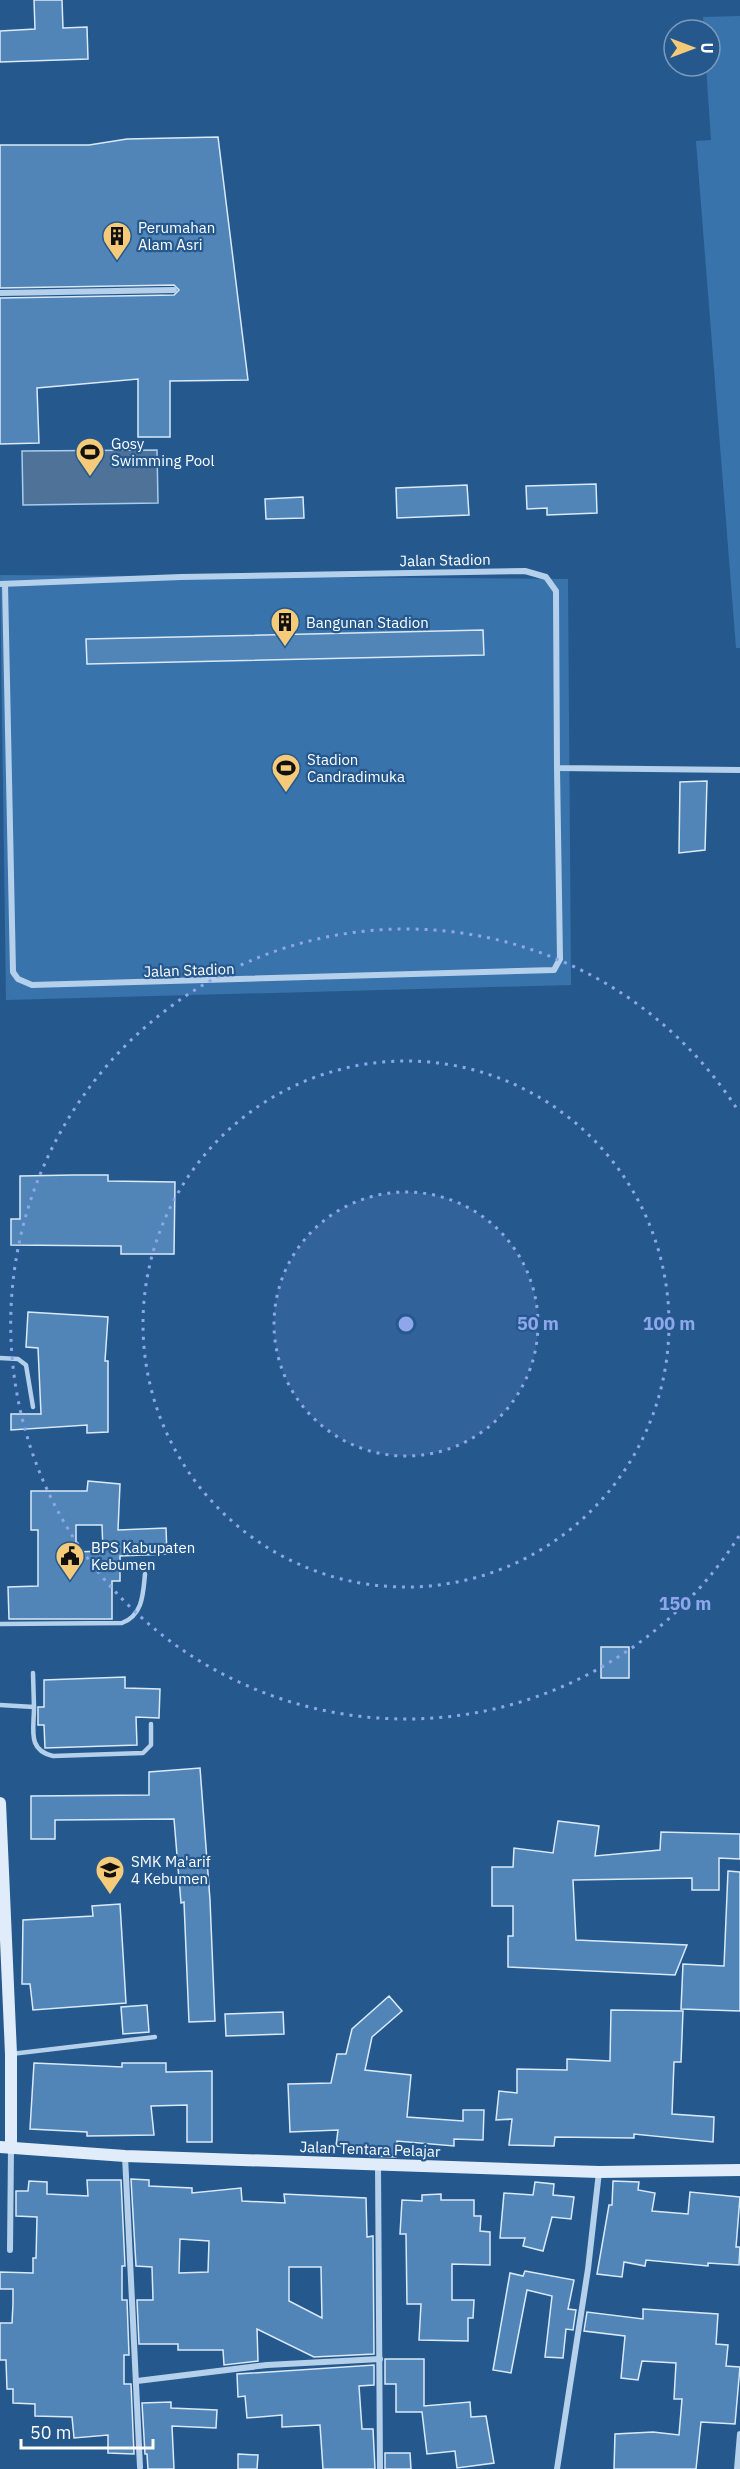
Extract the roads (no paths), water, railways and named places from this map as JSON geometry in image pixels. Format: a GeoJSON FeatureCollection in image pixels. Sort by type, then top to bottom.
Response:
{"type":"FeatureCollection","features":[{"type":"Feature","properties":{"kind":"main road"},"geometry":{"type":"LineString","coordinates":[[0,1803],[11,2054],[6,2148]]}},
{"type":"Feature","properties":{"kind":"main road","name":"Jalan Tentara Pelajar"},"geometry":{"type":"LineString","coordinates":[[6,2148],[125,2156],[599,2172],[740,2170]]}},
{"type":"Feature","properties":{"kind":"street"},"geometry":{"type":"LineString","coordinates":[[0,293],[174,290]]}},
{"type":"Feature","properties":{"kind":"street","name":"Jalan Stadion"},"geometry":{"type":"LineString","coordinates":[[525,571],[546,577],[556,591],[560,959],[554,970],[32,985],[18,979],[13,972],[2,584],[525,571]]}},
{"type":"Feature","properties":{"kind":"street"},"geometry":{"type":"LineString","coordinates":[[557,768],[740,770]]}},
{"type":"Feature","properties":{"kind":"street"},"geometry":{"type":"LineString","coordinates":[[6,2148],[10,2250]]}},
{"type":"Feature","properties":{"kind":"street"},"geometry":{"type":"LineString","coordinates":[[125,2156],[140,2467]]}},
{"type":"Feature","properties":{"kind":"street"},"geometry":{"type":"LineString","coordinates":[[378,2164],[380,2469]]}},
{"type":"Feature","properties":{"kind":"street"},"geometry":{"type":"LineString","coordinates":[[557,2469],[588,2269],[599,2172]]}},
{"type":"Feature","properties":{"kind":"street"},"geometry":{"type":"LineString","coordinates":[[137,2381],[267,2365],[380,2359]]}},
{"type":"Feature","properties":{"kind":"street"},"geometry":{"type":"LineString","coordinates":[[736,2469],[740,2434]]}},
{"type":"Feature","properties":{"kind":"lane"},"geometry":{"type":"LineString","coordinates":[[0,1358],[18,1359],[26,1365],[33,1407]]}},
{"type":"Feature","properties":{"kind":"lane"},"geometry":{"type":"LineString","coordinates":[[0,1624],[122,1623],[131,1620],[138,1612],[145,1574]]}},
{"type":"Feature","properties":{"kind":"lane"},"geometry":{"type":"LineString","coordinates":[[33,1673],[35,1746],[40,1753],[53,1756],[143,1753],[151,1745],[151,1724]]}},
{"type":"Feature","properties":{"kind":"lane"},"geometry":{"type":"LineString","coordinates":[[0,1705],[34,1707]]}},
{"type":"Feature","properties":{"kind":"lane"},"geometry":{"type":"LineString","coordinates":[[11,2054],[155,2037]]}},
{"type":"Feature","properties":{"kind":"place","name":"Perumahan Alam Asri"},"geometry":{"type":"Point","coordinates":[117,262]}},
{"type":"Feature","properties":{"kind":"place","name":"Gosy Swimming Pool"},"geometry":{"type":"Point","coordinates":[90,478]}},
{"type":"Feature","properties":{"kind":"place","name":"Bangunan Stadion"},"geometry":{"type":"Point","coordinates":[285,648]}},
{"type":"Feature","properties":{"kind":"place","name":"Stadion Candradimuka"},"geometry":{"type":"Point","coordinates":[286,794]}},
{"type":"Feature","properties":{"kind":"place","name":"BPS Kabupaten Kebumen"},"geometry":{"type":"Point","coordinates":[70,1582]}},
{"type":"Feature","properties":{"kind":"place","name":"SMK Ma'arif 4 Kebumen"},"geometry":{"type":"Point","coordinates":[110,1896]}}]}
